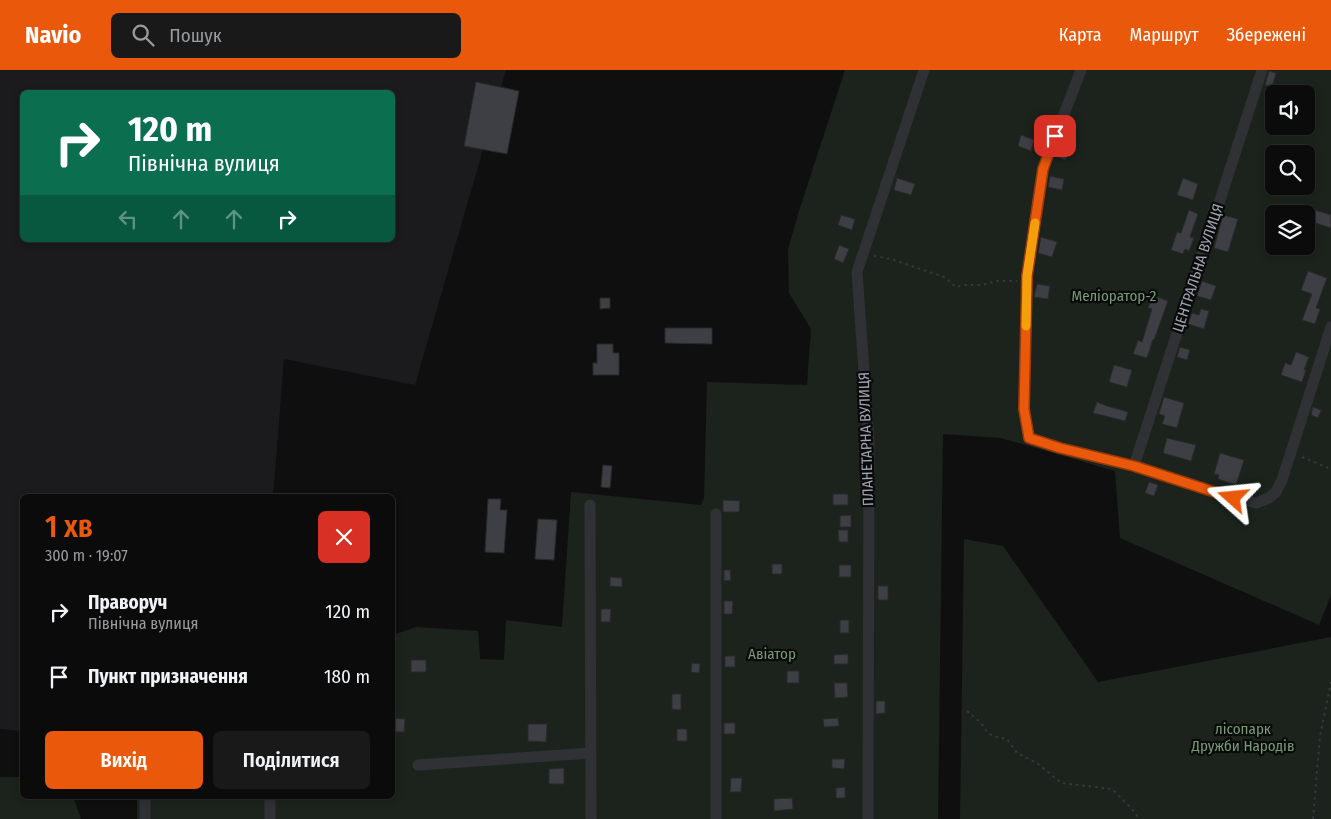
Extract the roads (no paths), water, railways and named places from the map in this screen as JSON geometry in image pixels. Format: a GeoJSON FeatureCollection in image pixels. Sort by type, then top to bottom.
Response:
{"type":"FeatureCollection","features":[{"type":"Feature","properties":{"kind":"street","name":"ПЛАНЕТАРНА ВУЛИЦЯ"},"geometry":{"type":"LineString","coordinates":[[868,819],[869,444],[857,272],[924,70]]}},
{"type":"Feature","properties":{"kind":"street"},"geometry":{"type":"LineString","coordinates":[[1081,70],[1043,169],[1027,280],[1024,409],[1029,438],[1060,448],[1134,466],[1233,498],[1256,503],[1269,498],[1276,492],[1282,480],[1331,327]]}},
{"type":"Feature","properties":{"kind":"street","name":"ЦЕНТРАЛЬНА ВУЛИЦЯ"},"geometry":{"type":"LineString","coordinates":[[1134,466],[1262,70]]}},
{"type":"Feature","properties":{"kind":"street"},"geometry":{"type":"LineString","coordinates":[[590,505],[591,819]]}},
{"type":"Feature","properties":{"kind":"street"},"geometry":{"type":"LineString","coordinates":[[716,514],[716,819]]}},
{"type":"Feature","properties":{"kind":"street"},"geometry":{"type":"LineString","coordinates":[[418,765],[591,753]]}},
{"type":"Feature","properties":{"kind":"street"},"geometry":{"type":"LineString","coordinates":[[145,799],[145,819]]}},
{"type":"Feature","properties":{"kind":"street"},"geometry":{"type":"LineString","coordinates":[[270,799],[270,819]]}},
{"type":"Feature","properties":{"kind":"park label","name":"Меліоратор-2"},"geometry":{"type":"Point","coordinates":[1114,296]}},
{"type":"Feature","properties":{"kind":"park label","name":"Авіатор"},"geometry":{"type":"Point","coordinates":[772,654]}},
{"type":"Feature","properties":{"kind":"park label","name":"лісопарк Дружби Народів"},"geometry":{"type":"Point","coordinates":[1243,738]}}]}
